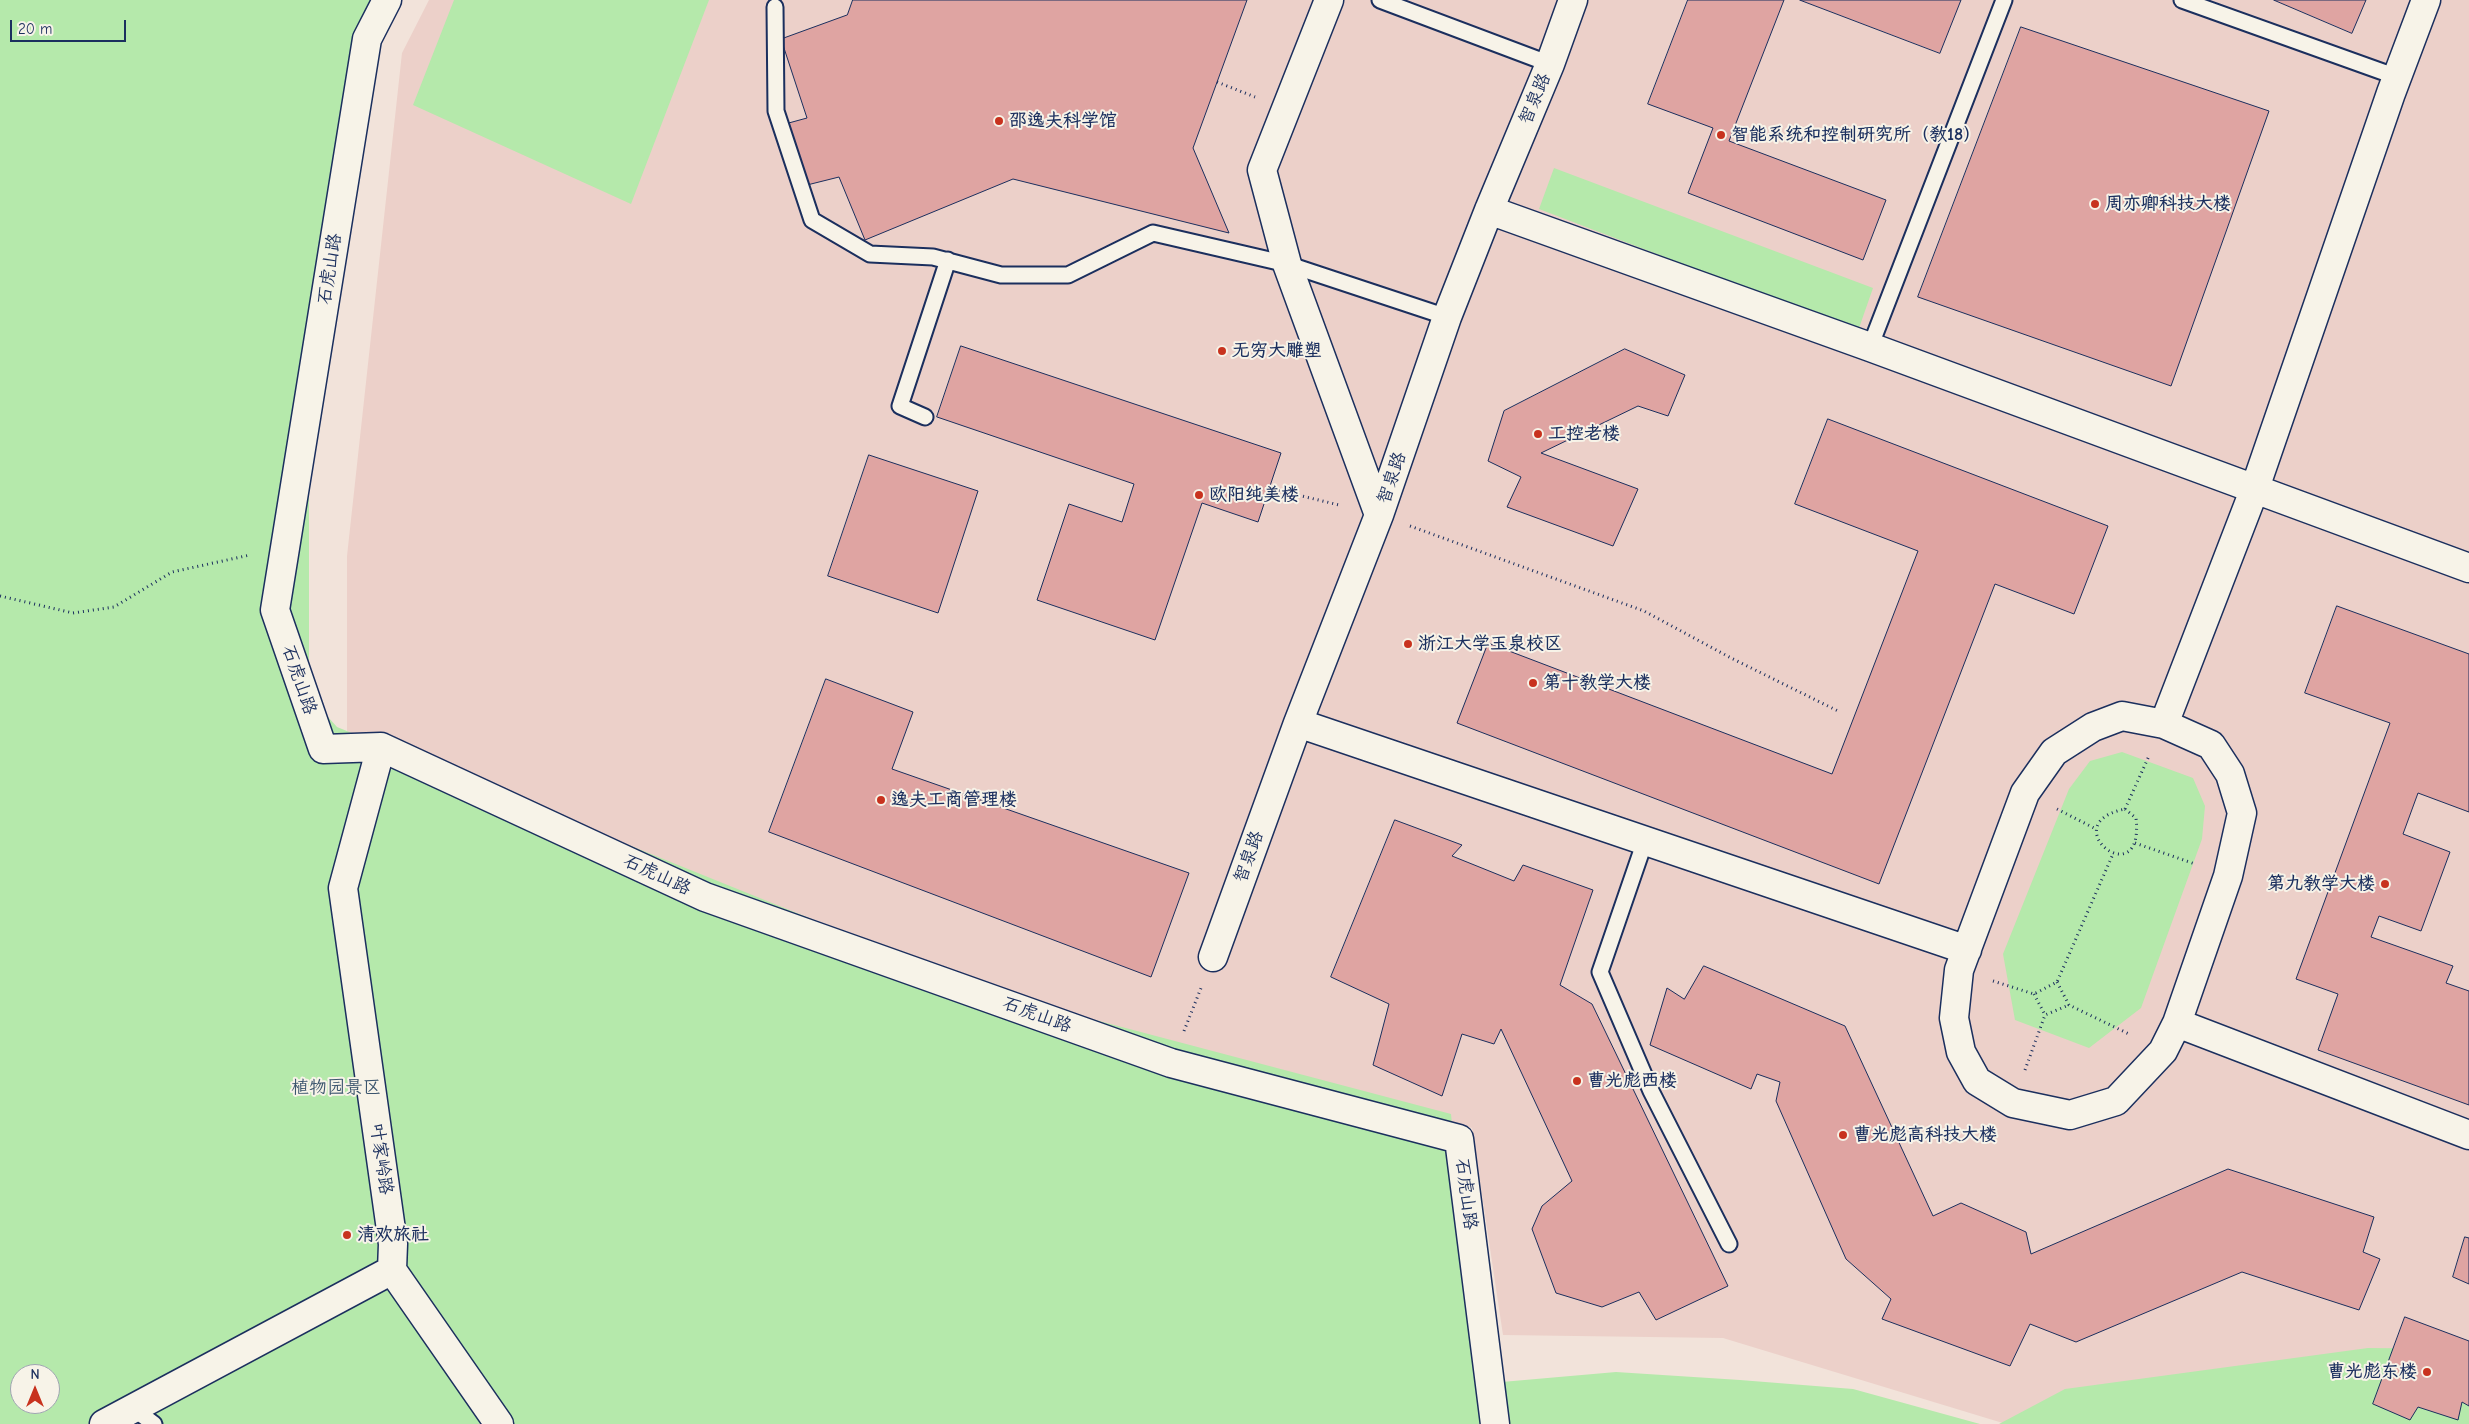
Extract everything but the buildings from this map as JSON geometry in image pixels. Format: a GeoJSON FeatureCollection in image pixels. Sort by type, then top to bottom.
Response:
{"type":"FeatureCollection","features":[{"type":"Feature","properties":{"kind":"street","name":"石虎山路"},"geometry":{"type":"LineString","coordinates":[[387,0],[367,39],[275,610],[323,749],[381,747],[704,897],[1171,1063],[1458,1139],[1495,1424]]}},
{"type":"Feature","properties":{"kind":"street"},"geometry":{"type":"LineString","coordinates":[[1329,0],[1262,170],[1287,264],[1379,515]]}},
{"type":"Feature","properties":{"kind":"street","name":"智泉路"},"geometry":{"type":"LineString","coordinates":[[1213,957],[1298,723],[1379,515],[1447,317],[1550,64],[1573,0]]}},
{"type":"Feature","properties":{"kind":"street"},"geometry":{"type":"LineString","coordinates":[[2164,724],[2255,488],[2397,77],[2426,0]]}},
{"type":"Feature","properties":{"kind":"street"},"geometry":{"type":"LineString","coordinates":[[1489,210],[1870,347],[2469,568]]}},
{"type":"Feature","properties":{"kind":"street"},"geometry":{"type":"LineString","coordinates":[[2122,716],[2164,724],[2211,745],[2230,774],[2242,813],[2228,876],[2177,1023],[2163,1051],[2116,1101],[2070,1116],[2013,1103],[1977,1081],[1961,1052],[1954,1018],[1963,960],[2025,793],[2054,752],[2093,727],[2122,716]]}},
{"type":"Feature","properties":{"kind":"street"},"geometry":{"type":"LineString","coordinates":[[1298,723],[1645,841],[1963,960]]}},
{"type":"Feature","properties":{"kind":"street","name":"叶家岭路"},"geometry":{"type":"LineString","coordinates":[[381,747],[343,888],[393,1244],[392,1270]]}},
{"type":"Feature","properties":{"kind":"street"},"geometry":{"type":"LineString","coordinates":[[2177,1023],[2469,1134]]}},
{"type":"Feature","properties":{"kind":"street"},"geometry":{"type":"LineString","coordinates":[[104,1424],[144,1416],[392,1270],[498,1424]]}},
{"type":"Feature","properties":{"kind":"lane"},"geometry":{"type":"LineString","coordinates":[[1380,0],[1550,64]]}},
{"type":"Feature","properties":{"kind":"lane"},"geometry":{"type":"LineString","coordinates":[[1870,347],[2004,0]]}},
{"type":"Feature","properties":{"kind":"lane"},"geometry":{"type":"LineString","coordinates":[[2182,0],[2397,77]]}},
{"type":"Feature","properties":{"kind":"lane"},"geometry":{"type":"LineString","coordinates":[[775,7],[776,112],[812,220],[870,254],[934,256],[1001,275],[1068,275],[1153,233],[1287,264],[1447,317]]}},
{"type":"Feature","properties":{"kind":"lane"},"geometry":{"type":"LineString","coordinates":[[925,417],[900,406],[948,260]]}},
{"type":"Feature","properties":{"kind":"lane"},"geometry":{"type":"LineString","coordinates":[[1645,841],[1600,972],[1651,1091],[1729,1244]]}},
{"type":"Feature","properties":{"kind":"path"},"geometry":{"type":"LineString","coordinates":[[1269,488],[1379,515],[1644,611],[1730,658],[1838,710]]}},
{"type":"Feature","properties":{"kind":"path"},"geometry":{"type":"LineString","coordinates":[[0,596],[72,612],[114,607],[172,572],[247,555],[283,558]]}},
{"type":"Feature","properties":{"kind":"path"},"geometry":{"type":"LineString","coordinates":[[2125,809],[2164,724]]}},
{"type":"Feature","properties":{"kind":"path"},"geometry":{"type":"LineString","coordinates":[[2025,793],[2096,829]]}},
{"type":"Feature","properties":{"kind":"path"},"geometry":{"type":"LineString","coordinates":[[2125,809],[2136,818],[2138,832],[2131,850],[2124,854],[2113,854],[2099,841],[2096,829],[2100,819],[2109,812],[2125,809]]}},
{"type":"Feature","properties":{"kind":"path"},"geometry":{"type":"LineString","coordinates":[[2135,843],[2228,876]]}},
{"type":"Feature","properties":{"kind":"path"},"geometry":{"type":"LineString","coordinates":[[2034,994],[2058,982],[2113,854]]}},
{"type":"Feature","properties":{"kind":"path"},"geometry":{"type":"LineString","coordinates":[[1171,1063],[1213,957]]}},
{"type":"Feature","properties":{"kind":"path"},"geometry":{"type":"LineString","coordinates":[[1963,960],[2034,994],[2045,1015]]}},
{"type":"Feature","properties":{"kind":"path"},"geometry":{"type":"LineString","coordinates":[[2058,982],[2069,1005],[2163,1051]]}},
{"type":"Feature","properties":{"kind":"path"},"geometry":{"type":"LineString","coordinates":[[2013,1103],[2045,1015],[2069,1005]]}},
{"type":"Feature","properties":{"kind":"shaded area","name":"浙江大学玉泉校区"},"geometry":{"type":"Polygon","coordinates":[[[429,0],[2469,0],[2469,1424],[2006,1424],[1723,1338],[1503,1335],[1472,1128],[1160,1045],[692,875],[347,732],[347,556],[402,53],[429,0]]]}},
{"type":"Feature","properties":{"kind":"green space","name":"植物园景区"},"geometry":{"type":"Polygon","coordinates":[[[0,0],[373,0],[309,406],[309,696],[337,727],[997,994],[1451,1114],[1479,1384],[1616,1372],[1853,1389],[1980,1424],[0,1424],[0,0]]]}},
{"type":"Feature","properties":{"kind":"green space"},"geometry":{"type":"Polygon","coordinates":[[[454,0],[709,0],[631,204],[413,105],[454,0]]]}},
{"type":"Feature","properties":{"kind":"green space"},"geometry":{"type":"Polygon","coordinates":[[[1554,168],[1873,288],[1858,331],[1539,209],[1554,168]]]}},
{"type":"Feature","properties":{"kind":"green space"},"geometry":{"type":"Polygon","coordinates":[[[2122,752],[2193,778],[2205,806],[2202,839],[2141,1008],[2089,1048],[2015,1020],[2003,954],[2069,789],[2090,761],[2122,752]]]}},
{"type":"Feature","properties":{"kind":"green space"},"geometry":{"type":"Polygon","coordinates":[[[2368,1348],[2469,1349],[2469,1424],[1999,1424],[2065,1389],[2368,1348]]]}},
{"type":"Feature","properties":{"kind":"place","name":"邵逸夫科学馆"},"geometry":{"type":"Point","coordinates":[999,121]}},
{"type":"Feature","properties":{"kind":"place","name":"智能系统和控制研究所（教18）"},"geometry":{"type":"Point","coordinates":[1721,135]}},
{"type":"Feature","properties":{"kind":"place","name":"周亦卿科技大楼"},"geometry":{"type":"Point","coordinates":[2095,204]}},
{"type":"Feature","properties":{"kind":"place","name":"无穷大雕塑"},"geometry":{"type":"Point","coordinates":[1222,351]}},
{"type":"Feature","properties":{"kind":"place","name":"工控老楼"},"geometry":{"type":"Point","coordinates":[1538,434]}},
{"type":"Feature","properties":{"kind":"place","name":"欧阳纯美楼"},"geometry":{"type":"Point","coordinates":[1199,495]}},
{"type":"Feature","properties":{"kind":"place","name":"浙江大学玉泉校区"},"geometry":{"type":"Point","coordinates":[1408,644]}},
{"type":"Feature","properties":{"kind":"place","name":"第十教学大楼"},"geometry":{"type":"Point","coordinates":[1533,683]}},
{"type":"Feature","properties":{"kind":"place","name":"逸夫工商管理楼"},"geometry":{"type":"Point","coordinates":[881,800]}},
{"type":"Feature","properties":{"kind":"place","name":"第九教学大楼"},"geometry":{"type":"Point","coordinates":[2385,884]}},
{"type":"Feature","properties":{"kind":"place","name":"曹光彪西楼"},"geometry":{"type":"Point","coordinates":[1577,1081]}},
{"type":"Feature","properties":{"kind":"place","name":"曹光彪高科技大楼"},"geometry":{"type":"Point","coordinates":[1843,1135]}},
{"type":"Feature","properties":{"kind":"place","name":"清欢旅社"},"geometry":{"type":"Point","coordinates":[347,1235]}},
{"type":"Feature","properties":{"kind":"place","name":"曹光彪东楼"},"geometry":{"type":"Point","coordinates":[2427,1372]}}]}
